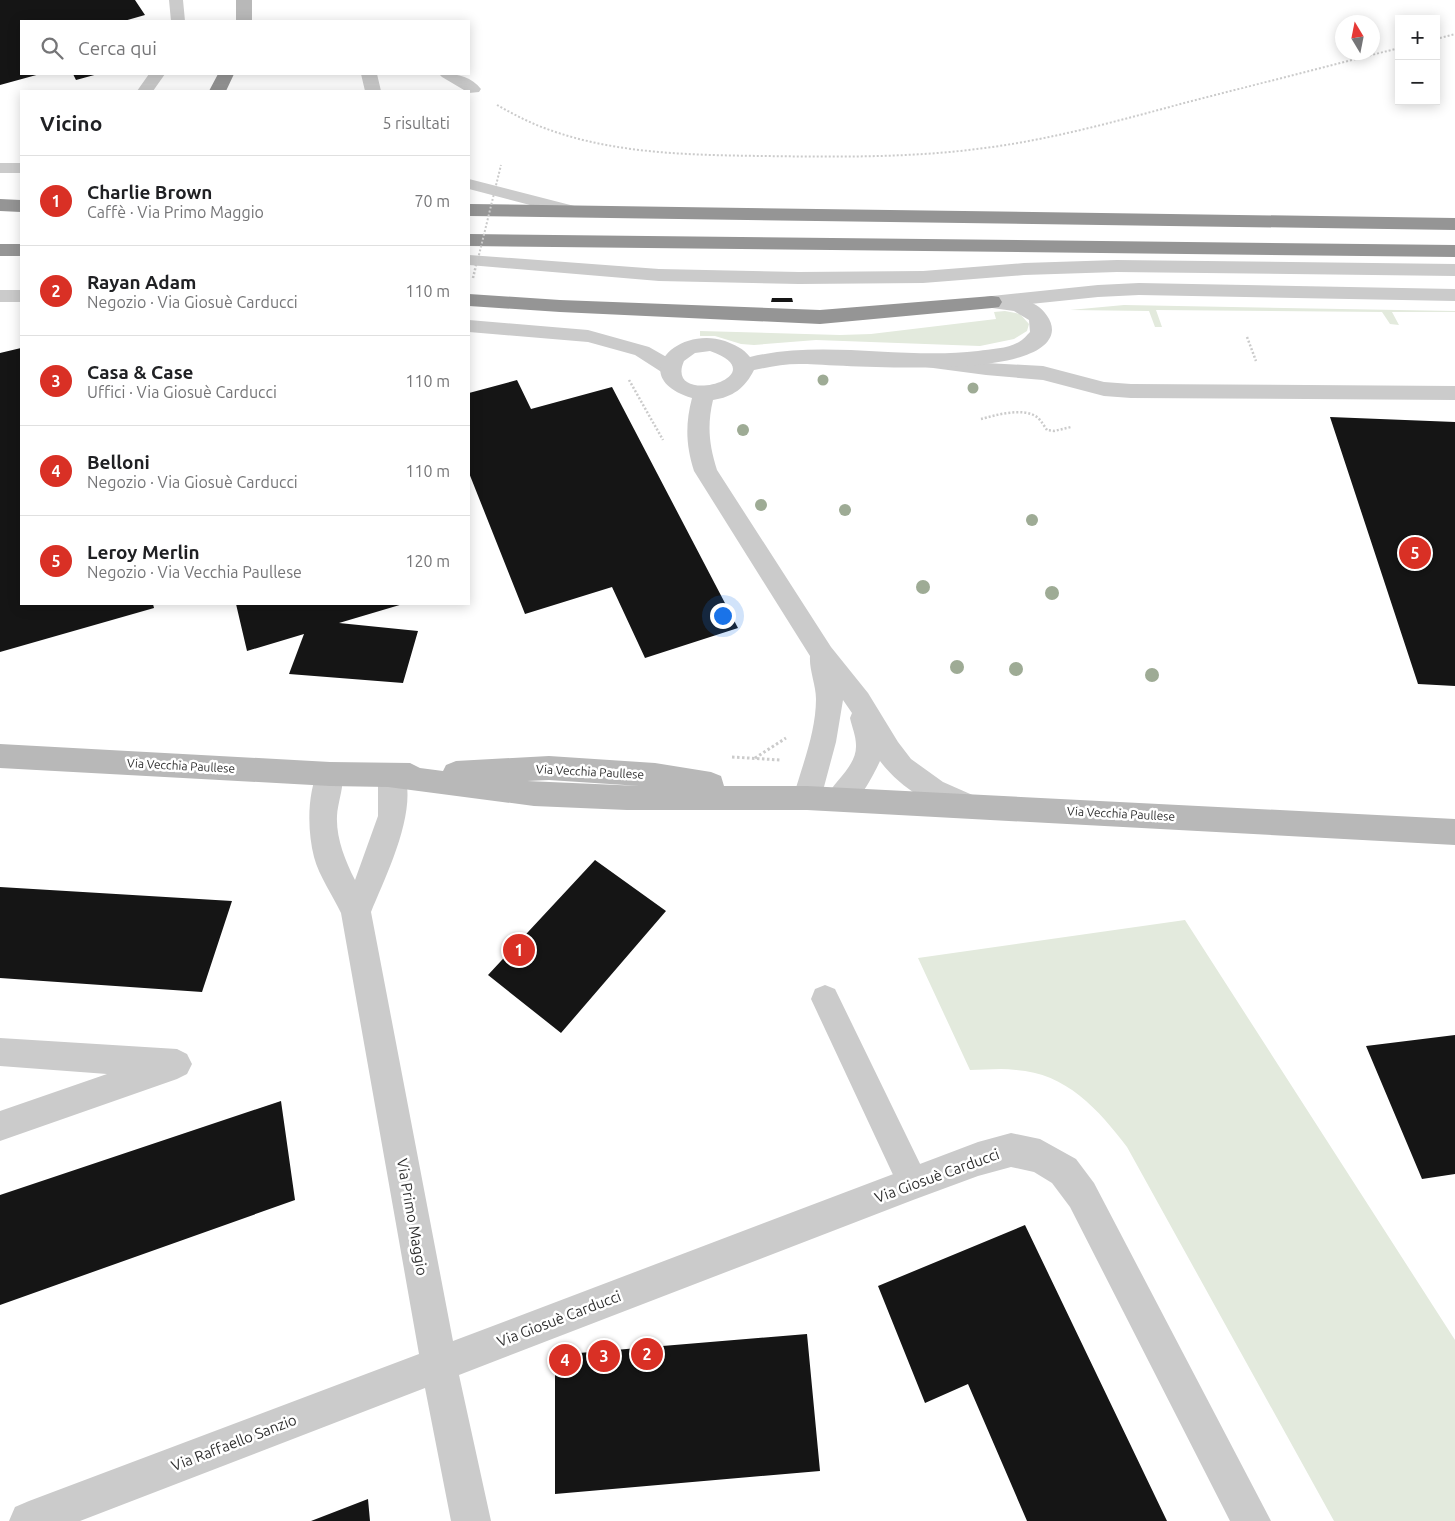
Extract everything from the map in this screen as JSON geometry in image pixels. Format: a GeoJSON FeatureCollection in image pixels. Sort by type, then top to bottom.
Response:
{"type":"FeatureCollection","features":[{"type":"Feature","properties":{"kind":"highway"},"geometry":{"type":"LineString","coordinates":[[218,90],[226,75]]}},
{"type":"Feature","properties":{"kind":"highway"},"geometry":{"type":"LineString","coordinates":[[0,192],[20,192]]}},
{"type":"Feature","properties":{"kind":"highway"},"geometry":{"type":"LineString","coordinates":[[0,205],[20,206]]}},
{"type":"Feature","properties":{"kind":"highway"},"geometry":{"type":"LineString","coordinates":[[470,210],[1455,224]]}},
{"type":"Feature","properties":{"kind":"highway"},"geometry":{"type":"LineString","coordinates":[[0,235],[20,235]]}},
{"type":"Feature","properties":{"kind":"highway"},"geometry":{"type":"LineString","coordinates":[[470,240],[1455,251]]}},
{"type":"Feature","properties":{"kind":"highway"},"geometry":{"type":"LineString","coordinates":[[0,250],[20,250]]}},
{"type":"Feature","properties":{"kind":"highway"},"geometry":{"type":"LineString","coordinates":[[470,300],[560,306],[820,317],[992,302]]}},
{"type":"Feature","properties":{"kind":"street"},"geometry":{"type":"LineString","coordinates":[[244,0],[244,20]]}},
{"type":"Feature","properties":{"kind":"street"},"geometry":{"type":"LineString","coordinates":[[743,366],[771,359],[798,357],[923,361],[994,356],[1015,351],[1036,341],[1041,330],[1035,314],[1017,304],[992,302]]}},
{"type":"Feature","properties":{"kind":"street"},"geometry":{"type":"LineString","coordinates":[[699,345],[717,346],[733,351],[740,358],[743,366],[743,374],[738,382],[729,388],[717,392],[704,393],[682,387],[671,375],[670,368],[672,360],[678,353],[699,345]]}},
{"type":"Feature","properties":{"kind":"street"},"geometry":{"type":"LineString","coordinates":[[704,393],[696,425],[698,449],[706,471],[822,654],[859,701],[888,750],[901,767],[933,791],[967,806]]}},
{"type":"Feature","properties":{"kind":"street"},"geometry":{"type":"LineString","coordinates":[[797,797],[816,762],[829,706],[828,686],[822,654]]}},
{"type":"Feature","properties":{"kind":"street"},"geometry":{"type":"LineString","coordinates":[[839,799],[865,765],[868,756],[870,745],[859,701]]}},
{"type":"Feature","properties":{"kind":"street","name":"Via Vecchia Paullese"},"geometry":{"type":"LineString","coordinates":[[0,756],[392,776],[534,794],[627,798],[797,797],[1455,832]]}},
{"type":"Feature","properties":{"kind":"street","name":"Via Primo Maggio"},"geometry":{"type":"LineString","coordinates":[[330,774],[323,817],[329,858],[356,912],[439,1365],[471,1521]]}},
{"type":"Feature","properties":{"kind":"street"},"geometry":{"type":"LineString","coordinates":[[356,912],[379,857],[392,816],[392,776]]}},
{"type":"Feature","properties":{"kind":"street","name":"Via Giosuè Carducci"},"geometry":{"type":"LineString","coordinates":[[439,1365],[913,1183],[978,1159],[1010,1150],[1040,1156],[1064,1171],[1082,1195],[1251,1521]]}},
{"type":"Feature","properties":{"kind":"street","name":"Via Raffaello Sanzio"},"geometry":{"type":"LineString","coordinates":[[30,1521],[439,1365]]}},
{"type":"Feature","properties":{"kind":"lane"},"geometry":{"type":"LineString","coordinates":[[176,0],[178,20]]}},
{"type":"Feature","properties":{"kind":"lane"},"geometry":{"type":"LineString","coordinates":[[146,90],[156,75]]}},
{"type":"Feature","properties":{"kind":"lane"},"geometry":{"type":"LineString","coordinates":[[369,75],[373,90]]}},
{"type":"Feature","properties":{"kind":"lane"},"geometry":{"type":"LineString","coordinates":[[449,75],[473,89]]}},
{"type":"Feature","properties":{"kind":"lane"},"geometry":{"type":"LineString","coordinates":[[0,168],[20,168]]}},
{"type":"Feature","properties":{"kind":"lane"},"geometry":{"type":"LineString","coordinates":[[470,184],[576,212]]}},
{"type":"Feature","properties":{"kind":"lane"},"geometry":{"type":"LineString","coordinates":[[470,260],[658,275],[799,278],[923,277],[1024,269],[1117,266],[1455,270]]}},
{"type":"Feature","properties":{"kind":"lane"},"geometry":{"type":"LineString","coordinates":[[992,302],[1098,291],[1139,289],[1455,295]]}},
{"type":"Feature","properties":{"kind":"lane"},"geometry":{"type":"LineString","coordinates":[[0,296],[20,296]]}},
{"type":"Feature","properties":{"kind":"lane"},"geometry":{"type":"LineString","coordinates":[[470,326],[588,336],[642,351],[670,368]]}},
{"type":"Feature","properties":{"kind":"lane"},"geometry":{"type":"LineString","coordinates":[[923,361],[986,369],[1043,373],[1104,389],[1131,391],[1455,393]]}},
{"type":"Feature","properties":{"kind":"lane"},"geometry":{"type":"LineString","coordinates":[[825,999],[913,1183]]}},
{"type":"Feature","properties":{"kind":"lane"},"geometry":{"type":"LineString","coordinates":[[0,1052],[177,1064],[0,1126]]}},
{"type":"Feature","properties":{"kind":"path"},"geometry":{"type":"LineString","coordinates":[[1440,38],[1455,34]]}},
{"type":"Feature","properties":{"kind":"path"},"geometry":{"type":"LineString","coordinates":[[473,89],[523,120],[554,132],[585,140],[654,151],[720,156],[868,157],[921,155],[985,148],[1054,137],[1395,49]]}},
{"type":"Feature","properties":{"kind":"path"},"geometry":{"type":"LineString","coordinates":[[473,278],[501,165]]}},
{"type":"Feature","properties":{"kind":"path"},"geometry":{"type":"LineString","coordinates":[[607,341],[666,445]]}},
{"type":"Feature","properties":{"kind":"path"},"geometry":{"type":"LineString","coordinates":[[981,419],[1000,413],[1032,414],[1038,417],[1047,430],[1054,431],[1070,427]]}},
{"type":"Feature","properties":{"kind":"path"},"geometry":{"type":"LineString","coordinates":[[754,758],[787,736]]}},
{"type":"Feature","properties":{"kind":"path"},"geometry":{"type":"LineString","coordinates":[[725,757],[816,762]]}},
{"type":"Feature","properties":{"kind":"shaded area"},"geometry":{"type":"Polygon","coordinates":[[[1124,305],[1455,312],[1392,312],[1399,325],[1390,324],[1382,312],[1156,310],[1162,327],[1155,327],[1149,311],[1070,310],[1124,305]]]}},
{"type":"Feature","properties":{"kind":"shaded area"},"geometry":{"type":"Polygon","coordinates":[[[1005,311],[1020,314],[1029,324],[1027,331],[1014,339],[980,346],[816,340],[754,345],[741,344],[715,336],[700,336],[700,331],[840,335],[871,334],[996,319],[994,312],[1005,311]]]}},
{"type":"Feature","properties":{"kind":"shaded area"},"geometry":{"type":"Polygon","coordinates":[[[1185,920],[1455,1340],[1455,1521],[1334,1521],[1127,1147],[1093,1107],[1066,1086],[1050,1078],[1010,1069],[970,1070],[918,958],[1185,920]]]}},
{"type":"Feature","properties":{"kind":"building"},"geometry":{"type":"Polygon","coordinates":[[[0,0],[135,0],[145,15],[128,20],[20,20],[20,75],[36,75],[0,85],[0,0]]]}},
{"type":"Feature","properties":{"kind":"building"},"geometry":{"type":"Polygon","coordinates":[[[74,75],[94,75],[76,80],[74,75]]]}},
{"type":"Feature","properties":{"kind":"building"},"geometry":{"type":"Polygon","coordinates":[[[772,298],[792,298],[793,302],[771,302],[772,298]]]}},
{"type":"Feature","properties":{"kind":"building"},"geometry":{"type":"Polygon","coordinates":[[[20,348],[20,605],[153,605],[154,608],[0,652],[0,353],[20,348]]]}},
{"type":"Feature","properties":{"kind":"building"},"geometry":{"type":"Polygon","coordinates":[[[517,380],[531,409],[612,387],[738,628],[645,658],[612,587],[525,614],[470,476],[470,393],[517,380]]]}},
{"type":"Feature","properties":{"kind":"building"},"geometry":{"type":"Polygon","coordinates":[[[1330,417],[1455,422],[1455,686],[1418,684],[1330,417]]]}},
{"type":"Feature","properties":{"kind":"building"},"geometry":{"type":"Polygon","coordinates":[[[236,605],[400,605],[339,623],[418,631],[403,683],[289,674],[304,634],[247,651],[236,605]]]}},
{"type":"Feature","properties":{"kind":"building"},"geometry":{"type":"Polygon","coordinates":[[[595,860],[666,911],[561,1033],[488,975],[595,860]]]}},
{"type":"Feature","properties":{"kind":"building"},"geometry":{"type":"Polygon","coordinates":[[[0,887],[232,901],[202,992],[0,978],[0,887]]]}},
{"type":"Feature","properties":{"kind":"building"},"geometry":{"type":"Polygon","coordinates":[[[1455,1035],[1455,1174],[1422,1179],[1366,1046],[1455,1035]]]}},
{"type":"Feature","properties":{"kind":"building"},"geometry":{"type":"Polygon","coordinates":[[[281,1101],[295,1200],[0,1305],[0,1195],[281,1101]]]}},
{"type":"Feature","properties":{"kind":"building"},"geometry":{"type":"Polygon","coordinates":[[[1025,1225],[1167,1521],[1027,1521],[968,1384],[925,1403],[878,1286],[1025,1225]]]}},
{"type":"Feature","properties":{"kind":"building"},"geometry":{"type":"Polygon","coordinates":[[[807,1334],[820,1471],[555,1494],[555,1355],[807,1334]]]}},
{"type":"Feature","properties":{"kind":"building"},"geometry":{"type":"Polygon","coordinates":[[[368,1499],[370,1521],[311,1521],[368,1499]]]}},
{"type":"Feature","properties":{"kind":"place","name":"Leroy Merlin"},"geometry":{"type":"Point","coordinates":[1415,553]}},
{"type":"Feature","properties":{"kind":"place","name":"Charlie Brown"},"geometry":{"type":"Point","coordinates":[519,950]}},
{"type":"Feature","properties":{"kind":"place","name":"Rayan Adam"},"geometry":{"type":"Point","coordinates":[647,1354]}},
{"type":"Feature","properties":{"kind":"place","name":"Casa & Case"},"geometry":{"type":"Point","coordinates":[604,1356]}},
{"type":"Feature","properties":{"kind":"place","name":"Belloni"},"geometry":{"type":"Point","coordinates":[565,1360]}}]}
